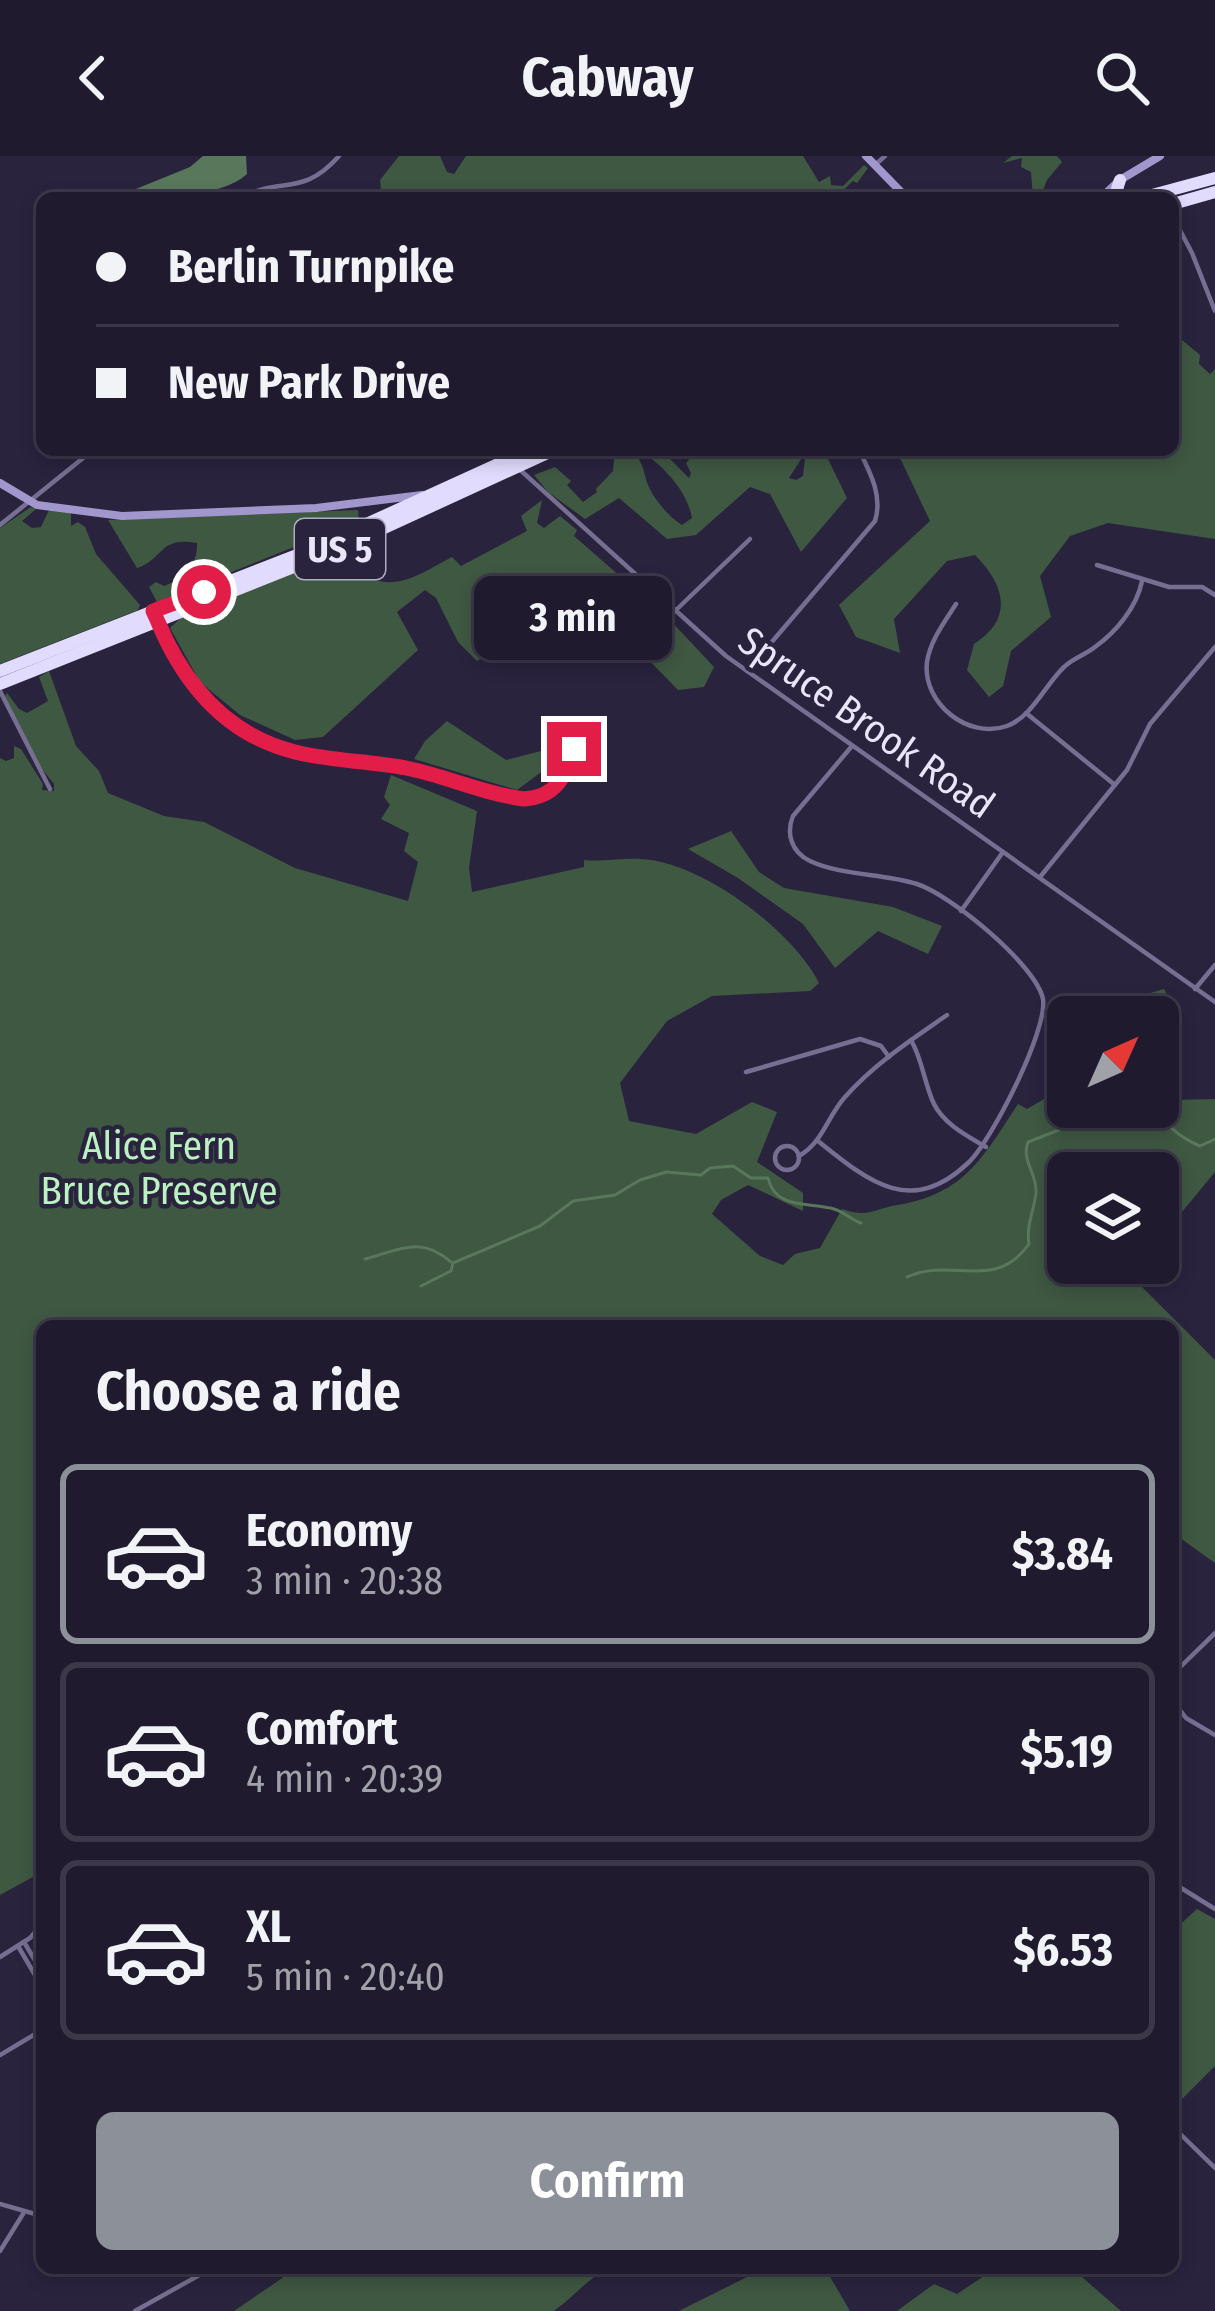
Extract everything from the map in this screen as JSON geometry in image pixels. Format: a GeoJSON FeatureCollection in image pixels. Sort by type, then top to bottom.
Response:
{"type":"FeatureCollection","features":[{"type":"Feature","properties":{"kind":"highway"},"geometry":{"type":"LineString","coordinates":[[1163,192],[1215,178]]}},
{"type":"Feature","properties":{"kind":"highway"},"geometry":{"type":"LineString","coordinates":[[1119,192],[1120,180]]}},
{"type":"Feature","properties":{"kind":"highway"},"geometry":{"type":"LineString","coordinates":[[1179,202],[1215,192]]}},
{"type":"Feature","properties":{"kind":"highway","name":"US 5"},"geometry":{"type":"LineString","coordinates":[[0,687],[155,617],[385,523],[523,456]]}},
{"type":"Feature","properties":{"kind":"highway","name":"US 5"},"geometry":{"type":"LineString","coordinates":[[385,523],[448,488],[536,456]]}},
{"type":"Feature","properties":{"kind":"highway","name":"US 5"},"geometry":{"type":"LineString","coordinates":[[0,671],[155,617]]}},
{"type":"Feature","properties":{"kind":"street"},"geometry":{"type":"LineString","coordinates":[[255,192],[307,183],[338,156]]}},
{"type":"Feature","properties":{"kind":"street"},"geometry":{"type":"LineString","coordinates":[[866,156],[901,192]]}},
{"type":"Feature","properties":{"kind":"street"},"geometry":{"type":"LineString","coordinates":[[875,165],[885,156]]}},
{"type":"Feature","properties":{"kind":"street"},"geometry":{"type":"LineString","coordinates":[[1107,192],[1160,156]]}},
{"type":"Feature","properties":{"kind":"street"},"geometry":{"type":"LineString","coordinates":[[1179,229],[1215,311]]}},
{"type":"Feature","properties":{"kind":"street"},"geometry":{"type":"LineString","coordinates":[[0,526],[86,456]]}},
{"type":"Feature","properties":{"kind":"street"},"geometry":{"type":"LineString","coordinates":[[747,671],[875,521],[876,491],[861,456]]}},
{"type":"Feature","properties":{"kind":"street","name":"Spruce Brook Road"},"geometry":{"type":"LineString","coordinates":[[515,463],[747,671],[1215,1002]]}},
{"type":"Feature","properties":{"kind":"street"},"geometry":{"type":"LineString","coordinates":[[0,483],[31,504],[107,514],[156,516],[372,503],[385,523]]}},
{"type":"Feature","properties":{"kind":"street"},"geometry":{"type":"LineString","coordinates":[[362,503],[448,488]]}},
{"type":"Feature","properties":{"kind":"street"},"geometry":{"type":"LineString","coordinates":[[675,611],[750,539]]}},
{"type":"Feature","properties":{"kind":"street"},"geometry":{"type":"LineString","coordinates":[[1096,565],[1169,587],[1202,587],[1215,596]]}},
{"type":"Feature","properties":{"kind":"street"},"geometry":{"type":"LineString","coordinates":[[956,604],[932,644],[928,682],[949,714],[979,729],[1012,725],[1064,667],[1099,645],[1131,610],[1142,581]]}},
{"type":"Feature","properties":{"kind":"street"},"geometry":{"type":"LineString","coordinates":[[155,617],[183,672],[206,701],[248,734],[296,752],[409,769],[533,799],[549,793],[565,776],[574,749],[572,728]]}},
{"type":"Feature","properties":{"kind":"street"},"geometry":{"type":"LineString","coordinates":[[1040,877],[1115,785],[1150,724],[1215,647]]}},
{"type":"Feature","properties":{"kind":"street"},"geometry":{"type":"LineString","coordinates":[[0,687],[50,789]]}},
{"type":"Feature","properties":{"kind":"street"},"geometry":{"type":"LineString","coordinates":[[1026,713],[1115,785]]}},
{"type":"Feature","properties":{"kind":"street"},"geometry":{"type":"LineString","coordinates":[[818,1142],[861,1176],[897,1191],[929,1190],[941,1184],[986,1147],[1021,1072],[1044,1005],[1034,978],[961,911],[920,885],[806,860],[793,846],[788,829],[794,816],[852,746]]}},
{"type":"Feature","properties":{"kind":"street"},"geometry":{"type":"LineString","coordinates":[[961,911],[1003,851]]}},
{"type":"Feature","properties":{"kind":"street"},"geometry":{"type":"LineString","coordinates":[[1195,989],[1215,965]]}},
{"type":"Feature","properties":{"kind":"street"},"geometry":{"type":"LineString","coordinates":[[799,1156],[795,1149],[783,1147],[775,1160],[778,1167],[789,1171],[796,1167],[799,1156],[818,1142],[839,1103],[889,1057],[947,1015]]}},
{"type":"Feature","properties":{"kind":"street"},"geometry":{"type":"LineString","coordinates":[[746,1072],[860,1039],[881,1046],[889,1057]]}},
{"type":"Feature","properties":{"kind":"street"},"geometry":{"type":"LineString","coordinates":[[911,1040],[943,1117],[986,1147]]}},
{"type":"Feature","properties":{"kind":"street"},"geometry":{"type":"LineString","coordinates":[[1179,1668],[1215,1633]]}},
{"type":"Feature","properties":{"kind":"street"},"geometry":{"type":"LineString","coordinates":[[1179,1709],[1215,1735]]}},
{"type":"Feature","properties":{"kind":"street"},"geometry":{"type":"LineString","coordinates":[[1179,1887],[1215,1909]]}},
{"type":"Feature","properties":{"kind":"street"},"geometry":{"type":"LineString","coordinates":[[0,1957],[36,1930]]}},
{"type":"Feature","properties":{"kind":"street"},"geometry":{"type":"LineString","coordinates":[[21,1944],[36,1964]]}},
{"type":"Feature","properties":{"kind":"street"},"geometry":{"type":"LineString","coordinates":[[21,1944],[36,1975]]}},
{"type":"Feature","properties":{"kind":"street"},"geometry":{"type":"LineString","coordinates":[[0,2055],[36,2034]]}},
{"type":"Feature","properties":{"kind":"street"},"geometry":{"type":"LineString","coordinates":[[1179,2133],[1215,2168]]}},
{"type":"Feature","properties":{"kind":"street"},"geometry":{"type":"LineString","coordinates":[[0,2204],[36,2215]]}},
{"type":"Feature","properties":{"kind":"street"},"geometry":{"type":"LineString","coordinates":[[0,2251],[23,2214]]}},
{"type":"Feature","properties":{"kind":"street"},"geometry":{"type":"LineString","coordinates":[[135,2311],[201,2274]]}},
{"type":"Feature","properties":{"kind":"green space"},"geometry":{"type":"Polygon","coordinates":[[[399,156],[440,156],[447,172],[454,174],[466,156],[803,156],[819,182],[830,176],[831,185],[843,186],[864,165],[868,168],[857,183],[853,181],[841,192],[381,192],[380,180],[399,156]]]}},
{"type":"Feature","properties":{"kind":"green space"},"geometry":{"type":"Polygon","coordinates":[[[1012,156],[1057,156],[1062,162],[1042,192],[1033,192],[1031,172],[1021,167],[1022,158],[1003,163],[1012,156]]]}},
{"type":"Feature","properties":{"kind":"green space"},"geometry":{"type":"Polygon","coordinates":[[[1179,320],[1182,340],[1200,355],[1199,364],[1210,374],[1215,369],[1215,539],[1108,523],[1070,536],[1040,576],[1051,617],[1011,651],[1003,686],[989,697],[967,670],[974,644],[996,623],[1001,601],[993,577],[975,555],[947,561],[894,619],[900,653],[856,637],[839,605],[930,521],[900,458],[1179,456],[1179,320]]]}},
{"type":"Feature","properties":{"kind":"green space"},"geometry":{"type":"Polygon","coordinates":[[[636,456],[654,496],[682,525],[692,518],[685,498],[647,456],[667,456],[689,478],[686,463],[692,456],[803,456],[789,478],[796,480],[803,476],[806,456],[827,456],[847,498],[801,552],[770,494],[750,487],[696,535],[667,539],[619,498],[585,519],[548,492],[534,475],[555,467],[571,481],[567,485],[583,502],[613,471],[614,459],[636,456]]]}},
{"type":"Feature","properties":{"kind":"green space"},"geometry":{"type":"Polygon","coordinates":[[[542,500],[537,523],[544,528],[560,516],[577,530],[574,536],[669,619],[714,667],[704,687],[678,690],[645,656],[646,630],[598,627],[564,598],[546,612],[520,601],[506,615],[516,622],[495,637],[488,655],[477,661],[458,642],[436,598],[425,590],[397,612],[418,650],[323,737],[295,740],[240,715],[200,682],[170,628],[184,615],[361,547],[360,554],[367,561],[365,575],[376,580],[410,578],[452,557],[461,566],[527,531],[521,516],[542,500]]]}},
{"type":"Feature","properties":{"kind":"green space"},"geometry":{"type":"Polygon","coordinates":[[[31,507],[36,509],[22,521],[32,528],[41,527],[49,510],[71,512],[71,526],[78,522],[85,527],[96,554],[140,605],[138,610],[0,664],[0,528],[31,507]]]}},
{"type":"Feature","properties":{"kind":"green space"},"geometry":{"type":"Polygon","coordinates":[[[358,510],[359,521],[157,602],[149,587],[156,582],[164,586],[183,575],[195,558],[197,543],[169,545],[137,568],[108,520],[358,510]]]}},
{"type":"Feature","properties":{"kind":"green space","name":"Alice Fern Bruce Preserve"},"geometry":{"type":"Polygon","coordinates":[[[49,671],[76,746],[99,771],[108,793],[164,816],[204,822],[295,868],[408,901],[418,862],[404,851],[409,833],[381,819],[390,805],[384,797],[391,775],[477,811],[469,868],[472,892],[584,867],[584,860],[640,859],[690,872],[767,921],[819,983],[810,991],[712,996],[667,1021],[620,1083],[629,1121],[696,1134],[752,1102],[777,1112],[757,1162],[803,1193],[803,1211],[748,1185],[721,1200],[712,1214],[760,1256],[783,1265],[795,1254],[820,1248],[842,1209],[870,1212],[920,1200],[956,1182],[982,1156],[1018,1104],[1027,1109],[1047,1097],[1047,1128],[1179,1128],[1179,1100],[1215,1099],[1215,1172],[1179,1216],[1179,1152],[1047,1152],[1047,1284],[1139,1284],[1175,1320],[36,1320],[36,1875],[0,1895],[0,758],[14,758],[14,746],[21,749],[43,784],[42,790],[54,791],[5,696],[7,693],[27,713],[48,701],[39,677],[49,671]]]}},
{"type":"Feature","properties":{"kind":"green space"},"geometry":{"type":"Polygon","coordinates":[[[447,721],[506,760],[541,751],[550,756],[562,753],[561,759],[546,763],[517,790],[414,759],[447,721]]]}},
{"type":"Feature","properties":{"kind":"green space"},"geometry":{"type":"Polygon","coordinates":[[[731,831],[759,872],[784,888],[893,907],[942,926],[928,954],[878,931],[835,968],[803,924],[688,849],[731,831]]]}},
{"type":"Feature","properties":{"kind":"green space"},"geometry":{"type":"Polygon","coordinates":[[[1164,989],[1167,996],[1140,996],[1164,989]]]}},
{"type":"Feature","properties":{"kind":"green space"},"geometry":{"type":"Polygon","coordinates":[[[1179,1324],[1215,1360],[1215,1563],[1179,1537],[1179,1324]]]}},
{"type":"Feature","properties":{"kind":"green space"},"geometry":{"type":"Polygon","coordinates":[[[1197,1909],[1215,1919],[1215,2066],[1179,2102],[1179,1926],[1197,1909]]]}},
{"type":"Feature","properties":{"kind":"green space"},"geometry":{"type":"Polygon","coordinates":[[[288,2274],[599,2274],[554,2311],[234,2311],[288,2274]]]}},
{"type":"Feature","properties":{"kind":"green space"},"geometry":{"type":"Polygon","coordinates":[[[753,2274],[828,2274],[850,2311],[679,2311],[753,2274]]]}},
{"type":"Feature","properties":{"kind":"green space"},"geometry":{"type":"Polygon","coordinates":[[[1083,2274],[1121,2311],[897,2311],[934,2284],[957,2294],[984,2276],[1083,2274]]]}},
{"type":"Feature","properties":{"kind":"shaded area"},"geometry":{"type":"Polygon","coordinates":[[[203,156],[246,156],[247,174],[206,192],[128,192],[190,167],[203,156]]]}},
{"type":"Feature","properties":{"kind":"waterway"},"geometry":{"type":"LineString","coordinates":[[907,1277],[940,1270],[987,1270],[1016,1259],[1029,1244],[1036,1192],[1026,1155],[1028,1142],[1062,1128]]}},
{"type":"Feature","properties":{"kind":"waterway"},"geometry":{"type":"LineString","coordinates":[[1172,1128],[1200,1146],[1215,1139]]}},
{"type":"Feature","properties":{"kind":"waterway"},"geometry":{"type":"LineString","coordinates":[[421,1286],[451,1271],[453,1263],[540,1226],[573,1201],[615,1195],[666,1172],[701,1175],[710,1168],[733,1166],[751,1178],[768,1178],[786,1200],[834,1209],[861,1223]]}},
{"type":"Feature","properties":{"kind":"waterway"},"geometry":{"type":"LineString","coordinates":[[365,1259],[420,1247],[451,1262]]}},
{"type":"Feature","properties":{"kind":"route"},"geometry":{"type":"LineString","coordinates":[[204,592],[153,611],[194,688],[220,714],[264,741],[296,752],[409,769],[524,799],[541,797],[556,788],[574,749]]}}]}
